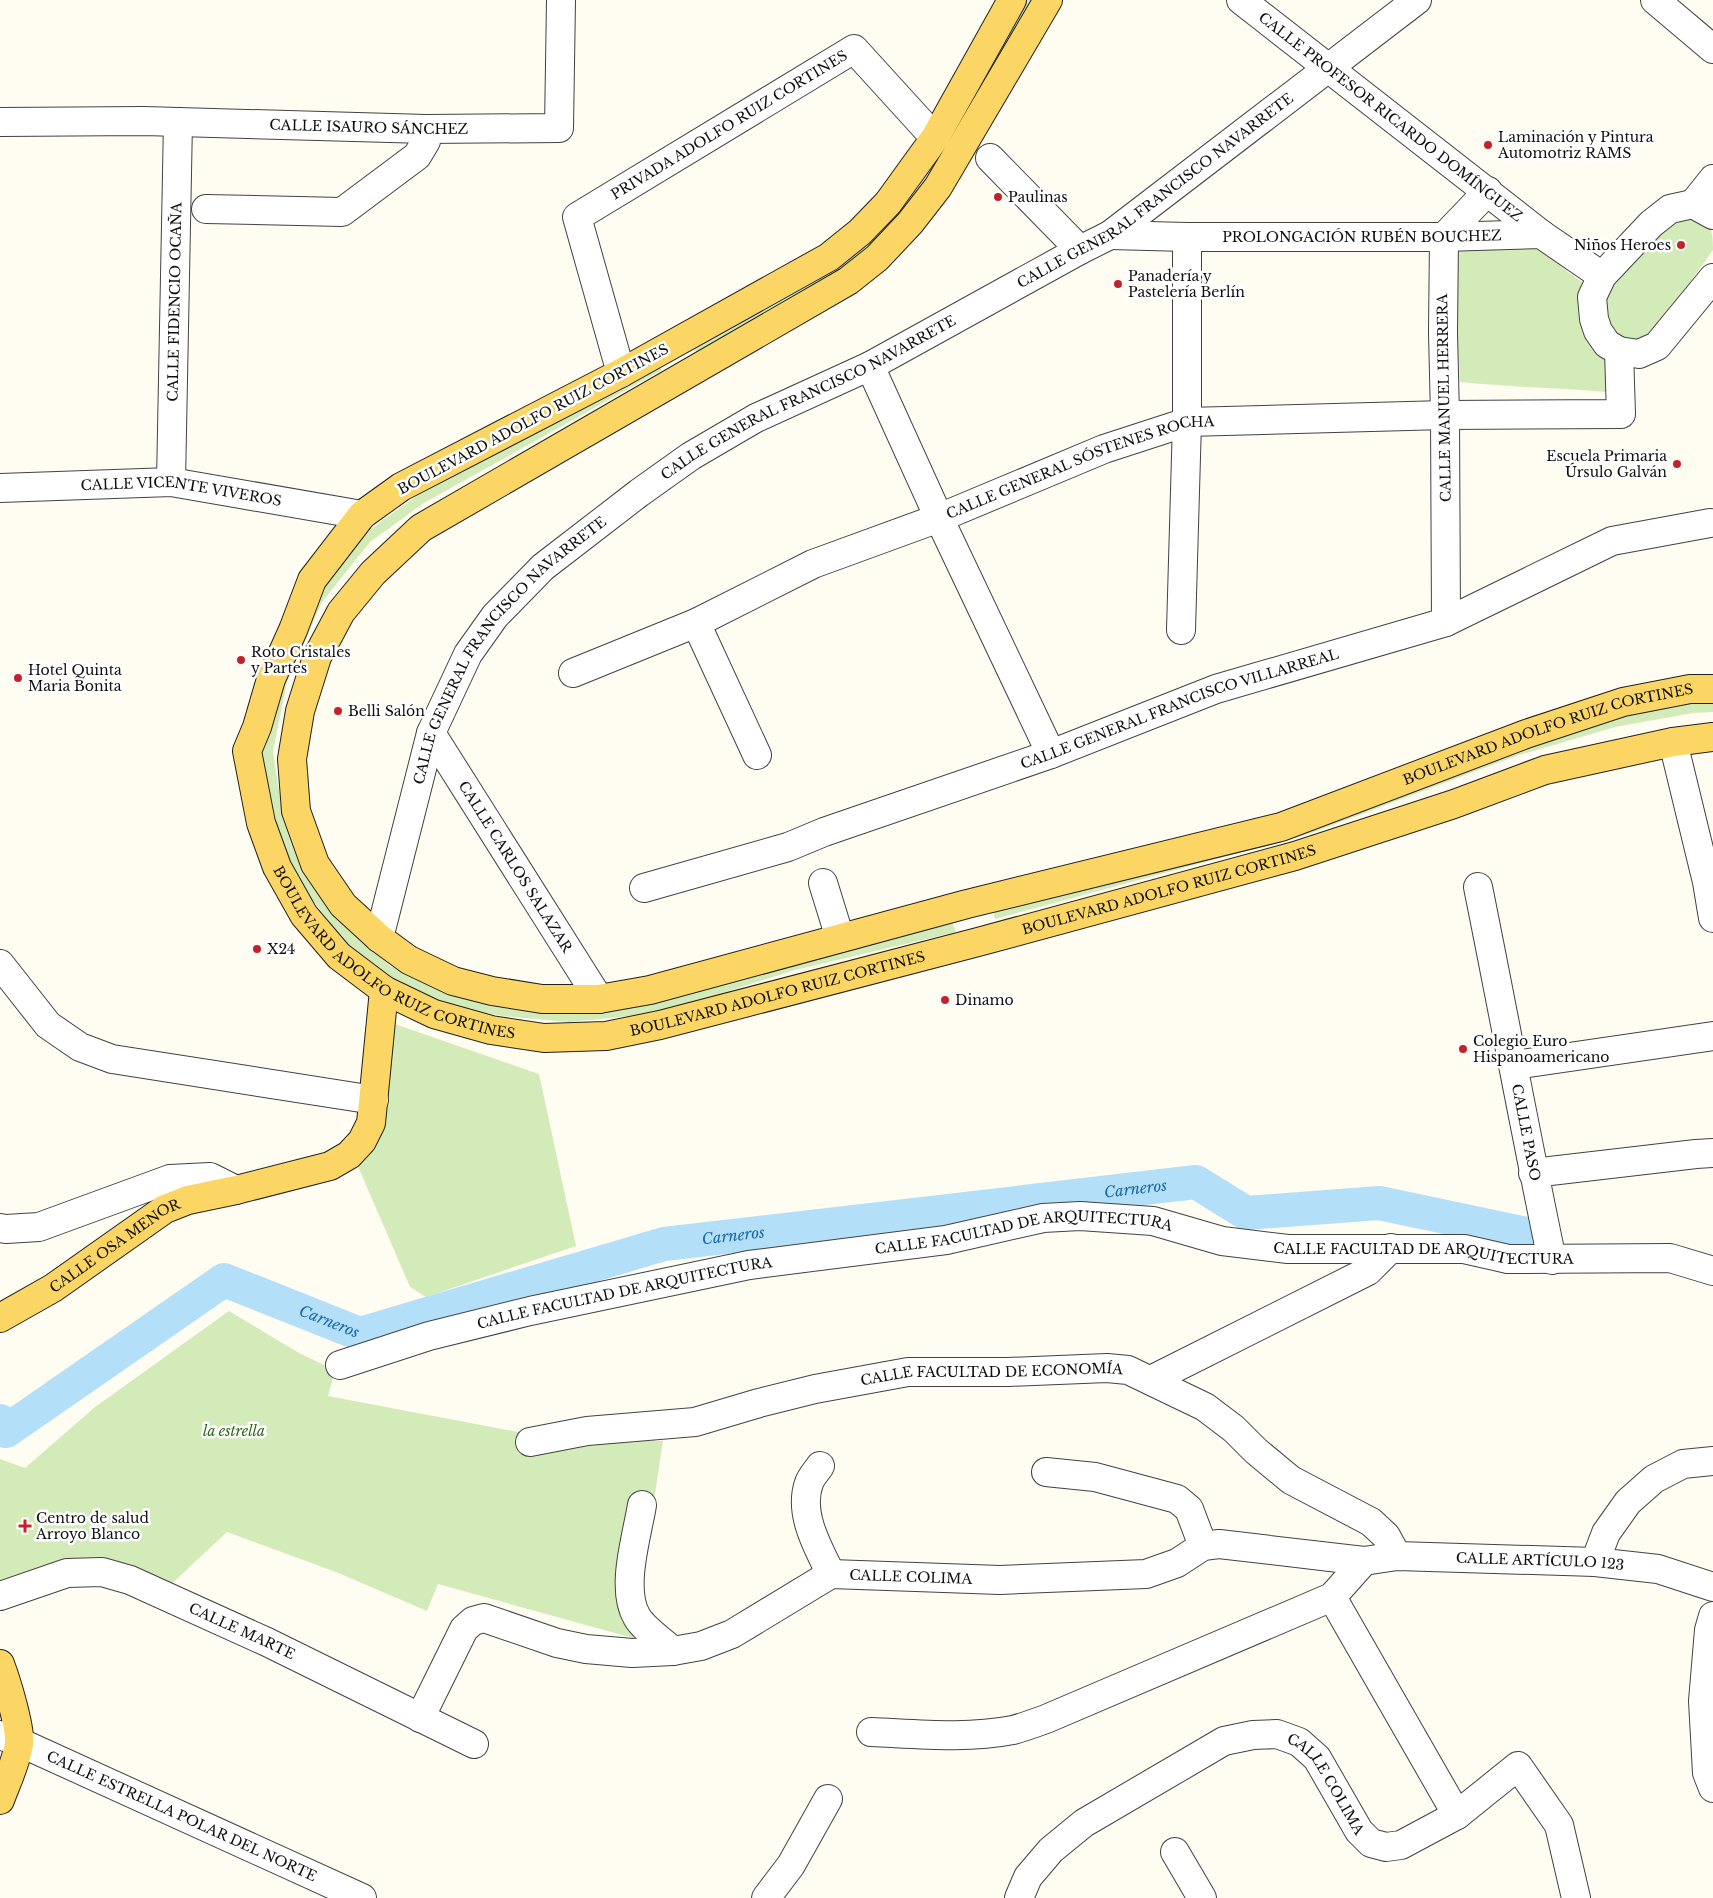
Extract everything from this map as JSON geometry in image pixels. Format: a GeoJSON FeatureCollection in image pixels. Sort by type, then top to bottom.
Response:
{"type":"FeatureCollection","features":[{"type":"Feature","properties":{"kind":"main road","name":"BOULEVARD ADOLFO RUIZ CORTINES"},"geometry":{"type":"LineString","coordinates":[[1012,0],[935,138],[888,203],[860,232],[829,257],[621,373],[401,487],[362,515],[312,580],[293,630],[271,679],[257,727],[247,751],[260,823],[277,867],[304,915],[339,956],[384,990],[434,1014],[491,1030],[544,1038],[606,1036],[660,1025],[978,942],[1295,856],[1454,804],[1545,770],[1673,742],[1713,737]]}},
{"type":"Feature","properties":{"kind":"main road","name":"BOULEVARD ADOLFO RUIZ CORTINES"},"geometry":{"type":"LineString","coordinates":[[1048,0],[938,187],[910,223],[877,258],[848,281],[421,528],[368,579],[341,612],[317,657],[300,711],[292,759],[296,811],[314,864],[343,906],[409,960],[453,981],[492,991],[542,999],[599,1000],[650,990],[967,904],[1281,828],[1526,734],[1623,702],[1690,689],[1713,689]]}},
{"type":"Feature","properties":{"kind":"main road"},"geometry":{"type":"LineString","coordinates":[[664,349],[680,379]]}},
{"type":"Feature","properties":{"kind":"main road"},"geometry":{"type":"LineString","coordinates":[[967,904],[978,942]]}},
{"type":"Feature","properties":{"kind":"main road","name":"CALLE OSA MENOR"},"geometry":{"type":"LineString","coordinates":[[0,1318],[53,1288],[165,1210],[188,1200],[330,1166],[349,1155],[362,1141],[371,1123],[384,990]]}},
{"type":"Feature","properties":{"kind":"main road"},"geometry":{"type":"LineString","coordinates":[[0,1664],[6,1679],[13,1768],[0,1800]]}},
{"type":"Feature","properties":{"kind":"street","name":"CALLE ISAURO SÁNCHEZ"},"geometry":{"type":"LineString","coordinates":[[0,122],[178,122],[426,129],[559,128],[562,0]]}},
{"type":"Feature","properties":{"kind":"street","name":"CALLE PROFESOR RICARDO DOMÍNGUEZ"},"geometry":{"type":"LineString","coordinates":[[1241,0],[1541,234]]}},
{"type":"Feature","properties":{"kind":"street","name":"CALLE GENERAL FRANCISCO NAVARRETE"},"geometry":{"type":"LineString","coordinates":[[380,938],[431,733],[468,654],[495,616],[543,567],[638,493],[691,456],[756,418],[870,366],[1110,235],[1417,0]]}},
{"type":"Feature","properties":{"kind":"street"},"geometry":{"type":"LineString","coordinates":[[1655,0],[1713,49]]}},
{"type":"Feature","properties":{"kind":"street","name":"PRIVADA ADOLFO RUIZ CORTINES"},"geometry":{"type":"LineString","coordinates":[[621,373],[578,217],[854,48],[935,138]]}},
{"type":"Feature","properties":{"kind":"street","name":"CALLE ISAURO SÁNCHEZ"},"geometry":{"type":"LineString","coordinates":[[0,108],[147,104],[178,122]]}},
{"type":"Feature","properties":{"kind":"street","name":"CALLE FIDENCIO OCAÑA"},"geometry":{"type":"LineString","coordinates":[[171,482],[178,122]]}},
{"type":"Feature","properties":{"kind":"street"},"geometry":{"type":"LineString","coordinates":[[206,209],[342,212],[417,156],[426,141],[426,129]]}},
{"type":"Feature","properties":{"kind":"street"},"geometry":{"type":"LineString","coordinates":[[990,158],[1080,250]]}},
{"type":"Feature","properties":{"kind":"street"},"geometry":{"type":"LineString","coordinates":[[1713,179],[1703,210],[1670,209],[1651,224],[1602,276],[1592,296],[1594,319],[1598,331],[1607,344],[1619,351],[1639,354],[1657,346],[1713,279]]}},
{"type":"Feature","properties":{"kind":"street"},"geometry":{"type":"LineString","coordinates":[[1444,237],[1488,192]]}},
{"type":"Feature","properties":{"kind":"street"},"geometry":{"type":"LineString","coordinates":[[1541,234],[1602,276]]}},
{"type":"Feature","properties":{"kind":"street","name":"PROLONGACIÓN RUBÉN BOUCHEZ"},"geometry":{"type":"LineString","coordinates":[[1110,235],[1187,237],[1444,237],[1541,234]]}},
{"type":"Feature","properties":{"kind":"street"},"geometry":{"type":"LineString","coordinates":[[1181,630],[1187,422],[1187,237]]}},
{"type":"Feature","properties":{"kind":"street","name":"CALLE MANUEL HERRERA"},"geometry":{"type":"LineString","coordinates":[[1444,237],[1446,622]]}},
{"type":"Feature","properties":{"kind":"street","name":"CALLE GENERAL SÓSTENES ROCHA"},"geometry":{"type":"LineString","coordinates":[[573,673],[696,623],[813,564],[939,518],[1104,449],[1187,422],[1445,415],[1621,414],[1619,351]]}},
{"type":"Feature","properties":{"kind":"street"},"geometry":{"type":"LineString","coordinates":[[870,366],[939,518],[1051,754]]}},
{"type":"Feature","properties":{"kind":"street","name":"CALLE VICENTE VIVEROS"},"geometry":{"type":"LineString","coordinates":[[0,488],[171,482],[362,515]]}},
{"type":"Feature","properties":{"kind":"street","name":"CALLE GENERAL FRANCISCO VILLARREAL"},"geometry":{"type":"LineString","coordinates":[[644,888],[788,847],[824,832],[1051,754],[1216,690],[1446,622],[1612,541],[1710,523]]}},
{"type":"Feature","properties":{"kind":"street"},"geometry":{"type":"LineString","coordinates":[[696,623],[757,754]]}},
{"type":"Feature","properties":{"kind":"street","name":"CALLE CARLOS SALAZAR"},"geometry":{"type":"LineString","coordinates":[[431,733],[599,1000]]}},
{"type":"Feature","properties":{"kind":"street"},"geometry":{"type":"LineString","coordinates":[[1673,742],[1710,882],[1713,918]]}},
{"type":"Feature","properties":{"kind":"street"},"geometry":{"type":"LineString","coordinates":[[823,883],[840,938]]}},
{"type":"Feature","properties":{"kind":"street","name":"CALLE PASO"},"geometry":{"type":"LineString","coordinates":[[1478,887],[1514,1065],[1533,1172],[1551,1254]]}},
{"type":"Feature","properties":{"kind":"street"},"geometry":{"type":"LineString","coordinates":[[0,964],[48,1025],[80,1047],[112,1059],[374,1100]]}},
{"type":"Feature","properties":{"kind":"street"},"geometry":{"type":"LineString","coordinates":[[1514,1065],[1713,1036]]}},
{"type":"Feature","properties":{"kind":"street"},"geometry":{"type":"LineString","coordinates":[[1533,1172],[1713,1153]]}},
{"type":"Feature","properties":{"kind":"street"},"geometry":{"type":"LineString","coordinates":[[0,1228],[39,1227],[170,1179],[210,1178],[236,1190]]}},
{"type":"Feature","properties":{"kind":"street","name":"CALLE FACULTAD DE ARQUITECTURA"},"geometry":{"type":"LineString","coordinates":[[340,1365],[429,1336],[539,1309],[749,1265],[946,1240],[1042,1218],[1080,1216],[1153,1220],[1222,1241],[1288,1249],[1464,1249],[1508,1260],[1551,1254],[1670,1258],[1713,1271]]}},
{"type":"Feature","properties":{"kind":"street"},"geometry":{"type":"LineString","coordinates":[[1152,1380],[1368,1271],[1391,1248]]}},
{"type":"Feature","properties":{"kind":"street","name":"CALLE FACULTAD DE ECONOMÍA"},"geometry":{"type":"LineString","coordinates":[[530,1442],[588,1431],[695,1422],[758,1403],[815,1389],[908,1372],[1008,1372],[1107,1368],[1128,1370],[1205,1407],[1234,1428],[1256,1451],[1291,1480],[1371,1522],[1386,1536],[1397,1556]]}},
{"type":"Feature","properties":{"kind":"street"},"geometry":{"type":"LineString","coordinates":[[1596,1562],[1606,1533],[1628,1502],[1654,1479],[1683,1464],[1713,1461]]}},
{"type":"Feature","properties":{"kind":"street"},"geometry":{"type":"LineString","coordinates":[[820,1466],[809,1483],[806,1500],[810,1531],[831,1574]]}},
{"type":"Feature","properties":{"kind":"street"},"geometry":{"type":"LineString","coordinates":[[1046,1472],[1095,1477],[1178,1499],[1189,1509],[1203,1546],[1219,1544],[1364,1560]]}},
{"type":"Feature","properties":{"kind":"street"},"geometry":{"type":"LineString","coordinates":[[642,1505],[629,1581],[630,1602],[638,1619],[673,1651]]}},
{"type":"Feature","properties":{"kind":"street","name":"CALLE COLIMA"},"geometry":{"type":"LineString","coordinates":[[420,1718],[464,1629],[473,1621],[484,1618],[557,1643],[586,1649],[632,1653],[673,1651],[701,1646],[732,1634],[831,1574],[1000,1580],[1146,1574],[1177,1563],[1203,1546]]}},
{"type":"Feature","properties":{"kind":"street","name":"CALLE ARTÍCULO 123"},"geometry":{"type":"LineString","coordinates":[[1364,1560],[1397,1556],[1596,1562],[1658,1569],[1713,1588]]}},
{"type":"Feature","properties":{"kind":"street"},"geometry":{"type":"LineString","coordinates":[[871,1732],[952,1736],[985,1734],[1015,1729],[1046,1719],[1332,1597],[1364,1560]]}},
{"type":"Feature","properties":{"kind":"street","name":"CALLE MARTE"},"geometry":{"type":"LineString","coordinates":[[0,1596],[67,1574],[102,1572],[111,1574],[130,1580],[258,1638],[474,1744]]}},
{"type":"Feature","properties":{"kind":"street"},"geometry":{"type":"LineString","coordinates":[[1332,1597],[1457,1815],[1518,1766],[1559,1825],[1576,1898]]}},
{"type":"Feature","properties":{"kind":"street"},"geometry":{"type":"LineString","coordinates":[[1713,1616],[1709,1630],[1704,1701],[1708,1773],[1713,1788]]}},
{"type":"Feature","properties":{"kind":"street","name":"CALLE COLIMA"},"geometry":{"type":"LineString","coordinates":[[1019,1898],[1028,1877],[1051,1850],[1084,1823],[1224,1742],[1254,1736],[1277,1734],[1299,1742],[1317,1758],[1359,1831],[1371,1843],[1386,1847],[1401,1845],[1457,1815]]}},
{"type":"Feature","properties":{"kind":"street","name":"CALLE ESTRELLA POLAR DEL NORTE"},"geometry":{"type":"LineString","coordinates":[[10,1738],[362,1898]]}},
{"type":"Feature","properties":{"kind":"street"},"geometry":{"type":"LineString","coordinates":[[766,1898],[791,1865],[828,1799]]}},
{"type":"Feature","properties":{"kind":"street"},"geometry":{"type":"LineString","coordinates":[[1175,1852],[1202,1898]]}},
{"type":"Feature","properties":{"kind":"green space"},"geometry":{"type":"Polygon","coordinates":[[[1022,0],[1032,0],[944,155],[884,229],[847,266],[696,352],[691,343],[841,259],[1022,0]]]}},
{"type":"Feature","properties":{"kind":"green space"},"geometry":{"type":"Polygon","coordinates":[[[1689,215],[1709,227],[1713,250],[1644,347],[1611,338],[1601,305],[1613,286],[1662,228],[1689,215]]]}},
{"type":"Feature","properties":{"kind":"green space"},"geometry":{"type":"Polygon","coordinates":[[[1500,246],[1539,247],[1589,287],[1608,352],[1607,392],[1460,382],[1455,339],[1450,253],[1500,246]]]}},
{"type":"Feature","properties":{"kind":"green space"},"geometry":{"type":"Polygon","coordinates":[[[656,360],[662,370],[424,503],[370,542],[322,602],[287,682],[273,751],[283,818],[305,870],[354,933],[390,966],[451,995],[505,1005],[568,1012],[656,1003],[793,960],[951,920],[956,932],[795,970],[660,1013],[569,1022],[503,1016],[448,1006],[385,976],[345,942],[295,877],[271,820],[262,751],[279,679],[314,597],[361,536],[418,495],[656,360]]]}},
{"type":"Feature","properties":{"kind":"green space"},"geometry":{"type":"Polygon","coordinates":[[[1713,703],[1713,712],[1693,713],[1615,727],[1516,756],[1309,834],[995,919],[992,908],[1611,718],[1690,704],[1713,703]]]}},
{"type":"Feature","properties":{"kind":"green space"},"geometry":{"type":"Polygon","coordinates":[[[392,1023],[539,1074],[576,1246],[426,1297],[410,1287],[357,1164],[370,1154],[380,1133],[388,1106],[388,1072],[392,1023]]]}},
{"type":"Feature","properties":{"kind":"green space","name":"la estrella"},"geometry":{"type":"Polygon","coordinates":[[[229,1311],[299,1353],[335,1370],[328,1396],[550,1438],[663,1441],[633,1638],[438,1584],[427,1611],[336,1572],[227,1532],[166,1589],[107,1564],[0,1595],[0,1459],[25,1468],[95,1407],[229,1311]]]}},
{"type":"Feature","properties":{"kind":"waterway","name":"Carneros"},"geometry":{"type":"LineString","coordinates":[[0,1421],[6,1431],[224,1280],[360,1334],[664,1244],[1196,1182],[1246,1213],[1379,1203],[1527,1234]]}},
{"type":"Feature","properties":{"kind":"place","name":"Laminación y Pintura Automotriz RAMS"},"geometry":{"type":"Point","coordinates":[1488,145]}},
{"type":"Feature","properties":{"kind":"place","name":"Paulinas"},"geometry":{"type":"Point","coordinates":[998,197]}},
{"type":"Feature","properties":{"kind":"place","name":"Niños Heroes"},"geometry":{"type":"Point","coordinates":[1681,245]}},
{"type":"Feature","properties":{"kind":"place","name":"Panadería y Pastelería Berlín"},"geometry":{"type":"Point","coordinates":[1118,284]}},
{"type":"Feature","properties":{"kind":"place","name":"Escuela Primaria Úrsulo Galván"},"geometry":{"type":"Point","coordinates":[1677,464]}},
{"type":"Feature","properties":{"kind":"place","name":"Roto Cristales y Partes"},"geometry":{"type":"Point","coordinates":[241,660]}},
{"type":"Feature","properties":{"kind":"place","name":"Hotel Quinta Maria Bonita"},"geometry":{"type":"Point","coordinates":[18,678]}},
{"type":"Feature","properties":{"kind":"place","name":"Belli Salón"},"geometry":{"type":"Point","coordinates":[338,711]}},
{"type":"Feature","properties":{"kind":"place","name":"X24"},"geometry":{"type":"Point","coordinates":[257,949]}},
{"type":"Feature","properties":{"kind":"place","name":"Dinamo"},"geometry":{"type":"Point","coordinates":[945,1000]}},
{"type":"Feature","properties":{"kind":"place","name":"Colegio Euro Hispanoamericano"},"geometry":{"type":"Point","coordinates":[1463,1049]}},
{"type":"Feature","properties":{"kind":"place","name":"Centro de salud Arroyo Blanco"},"geometry":{"type":"Point","coordinates":[25,1526]}}]}
